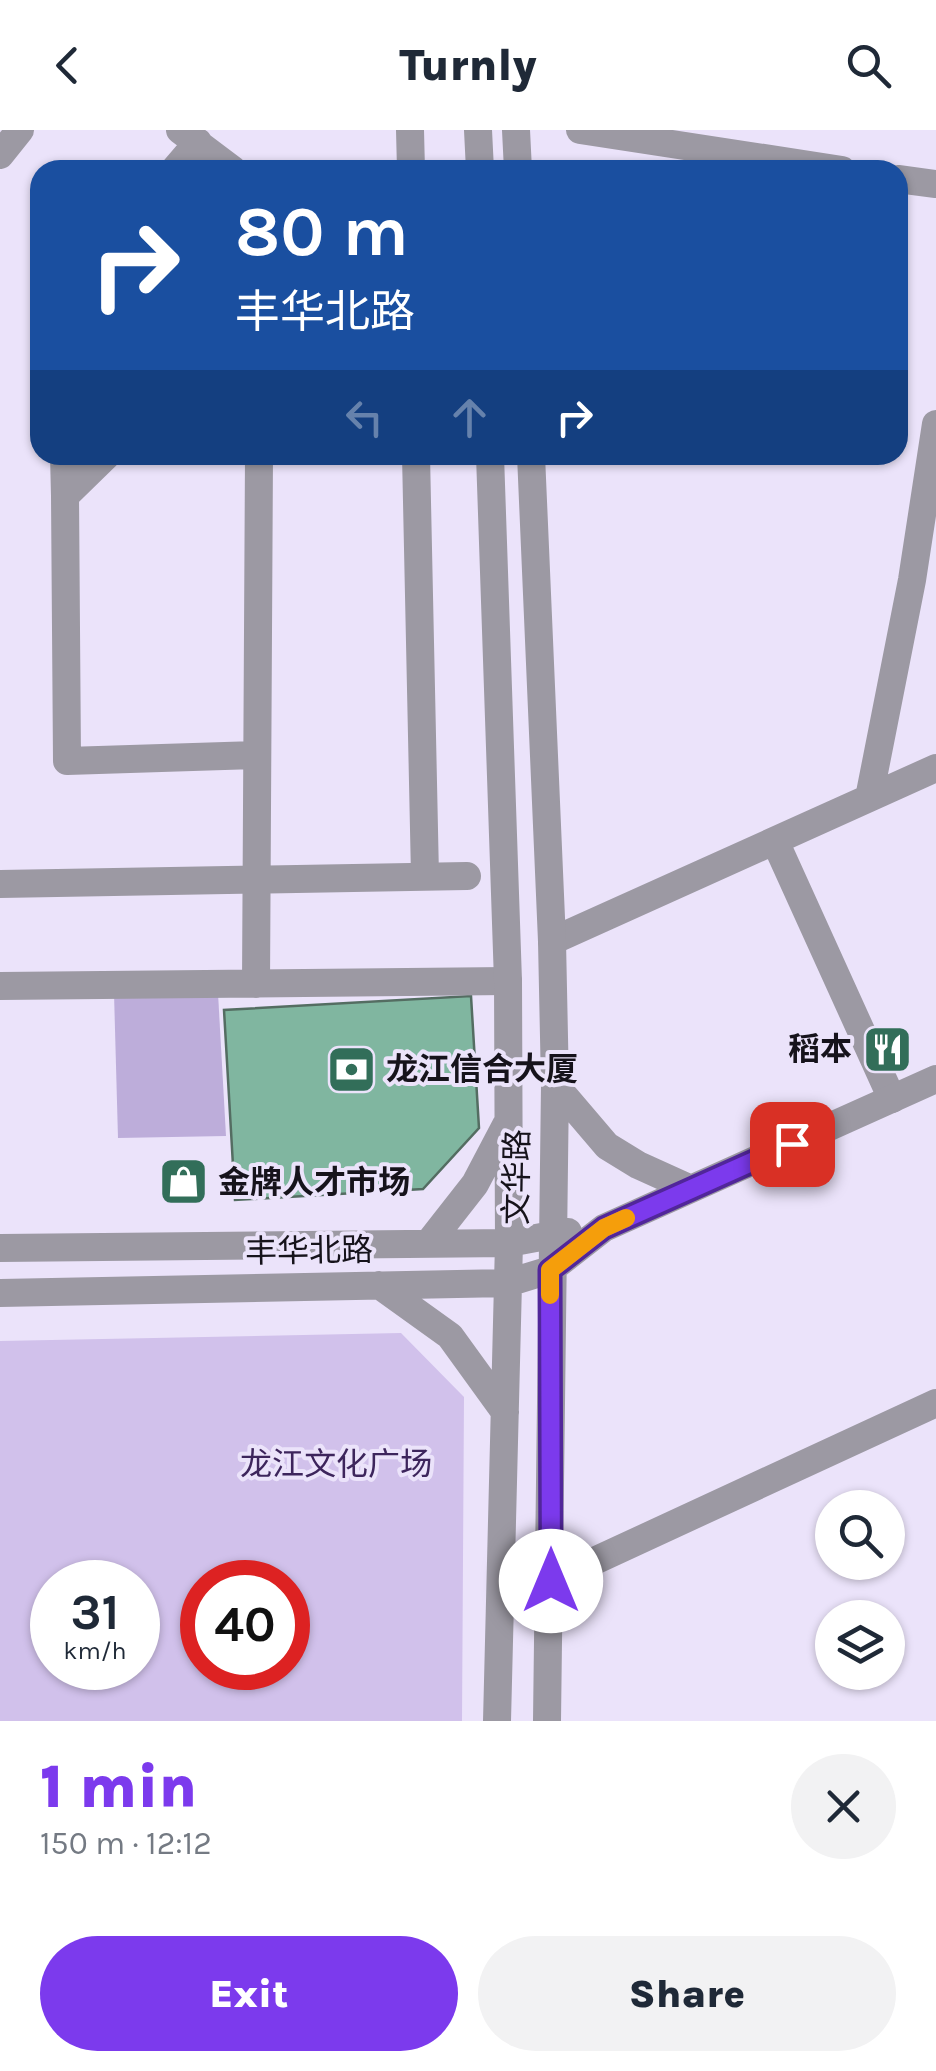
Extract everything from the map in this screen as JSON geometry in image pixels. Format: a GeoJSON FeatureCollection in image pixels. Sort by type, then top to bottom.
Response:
{"type":"FeatureCollection","features":[{"type":"Feature","properties":{"kind":"street"},"geometry":{"type":"LineString","coordinates":[[0,155],[20,130]]}},
{"type":"Feature","properties":{"kind":"street"},"geometry":{"type":"LineString","coordinates":[[410,130],[411,160]]}},
{"type":"Feature","properties":{"kind":"street"},"geometry":{"type":"LineString","coordinates":[[478,130],[480,160]]}},
{"type":"Feature","properties":{"kind":"street"},"geometry":{"type":"LineString","coordinates":[[516,130],[518,160]]}},
{"type":"Feature","properties":{"kind":"street"},"geometry":{"type":"LineString","coordinates":[[580,130],[707,140],[797,160]]}},
{"type":"Feature","properties":{"kind":"street"},"geometry":{"type":"LineString","coordinates":[[178,160],[189,136],[219,160]]}},
{"type":"Feature","properties":{"kind":"street"},"geometry":{"type":"LineString","coordinates":[[908,180],[936,184]]}},
{"type":"Feature","properties":{"kind":"street"},"geometry":{"type":"LineString","coordinates":[[869,798],[924,582],[936,424]]}},
{"type":"Feature","properties":{"kind":"street"},"geometry":{"type":"LineString","coordinates":[[64,465],[67,760],[257,755]]}},
{"type":"Feature","properties":{"kind":"street"},"geometry":{"type":"LineString","coordinates":[[65,496],[96,465]]}},
{"type":"Feature","properties":{"kind":"street"},"geometry":{"type":"LineString","coordinates":[[256,984],[259,465]]}},
{"type":"Feature","properties":{"kind":"street"},"geometry":{"type":"LineString","coordinates":[[416,465],[424,876]]}},
{"type":"Feature","properties":{"kind":"street","name":"文华路"},"geometry":{"type":"LineString","coordinates":[[490,465],[508,981],[510,1243],[496,1721]]}},
{"type":"Feature","properties":{"kind":"street","name":"文华路"},"geometry":{"type":"LineString","coordinates":[[530,465],[552,941],[554,1085],[547,1721]]}},
{"type":"Feature","properties":{"kind":"street"},"geometry":{"type":"LineString","coordinates":[[552,941],[936,768]]}},
{"type":"Feature","properties":{"kind":"street"},"geometry":{"type":"LineString","coordinates":[[776,840],[892,1099]]}},
{"type":"Feature","properties":{"kind":"street"},"geometry":{"type":"LineString","coordinates":[[0,884],[467,876]]}},
{"type":"Feature","properties":{"kind":"street"},"geometry":{"type":"LineString","coordinates":[[0,986],[508,981]]}},
{"type":"Feature","properties":{"kind":"street","name":"丰华北路"},"geometry":{"type":"LineString","coordinates":[[0,1293],[508,1282],[550,1270],[604,1228],[936,1079]]}},
{"type":"Feature","properties":{"kind":"street"},"geometry":{"type":"LineString","coordinates":[[554,1085],[607,1146],[692,1189]]}},
{"type":"Feature","properties":{"kind":"street"},"geometry":{"type":"LineString","coordinates":[[428,1244],[475,1184],[509,1120]]}},
{"type":"Feature","properties":{"kind":"street","name":"丰华北路"},"geometry":{"type":"LineString","coordinates":[[0,1248],[510,1243],[604,1228]]}},
{"type":"Feature","properties":{"kind":"street"},"geometry":{"type":"LineString","coordinates":[[379,1285],[450,1336],[505,1412]]}},
{"type":"Feature","properties":{"kind":"street"},"geometry":{"type":"LineString","coordinates":[[551,1581],[936,1402]]}},
{"type":"Feature","properties":{"kind":"green space","name":"龙江文化广场"},"geometry":{"type":"Polygon","coordinates":[[[401,1333],[464,1397],[462,1721],[0,1721],[0,1341],[401,1333]]]}},
{"type":"Feature","properties":{"kind":"shaded area"},"geometry":{"type":"Polygon","coordinates":[[[114,993],[218,993],[226,1136],[118,1138],[114,993]]]}},
{"type":"Feature","properties":{"kind":"building","name":"龙江信合大厦"},"geometry":{"type":"Polygon","coordinates":[[[471,996],[479,1128],[423,1189],[235,1200],[224,1010],[471,996]]]}},
{"type":"Feature","properties":{"kind":"slow traffic"},"geometry":{"type":"LineString","coordinates":[[550,1295],[550,1270],[604,1228],[626,1218]]}},
{"type":"Feature","properties":{"kind":"place","name":"稻本"},"geometry":{"type":"Point","coordinates":[887,1049]}},
{"type":"Feature","properties":{"kind":"place","name":"龙江信合大厦"},"geometry":{"type":"Point","coordinates":[351,1069]}},
{"type":"Feature","properties":{"kind":"place","name":"金牌人才市场"},"geometry":{"type":"Point","coordinates":[183,1182]}},
{"type":"Feature","properties":{"kind":"route"},"geometry":{"type":"LineString","coordinates":[[551,1581],[550,1270],[604,1228],[792,1144]]}}]}
